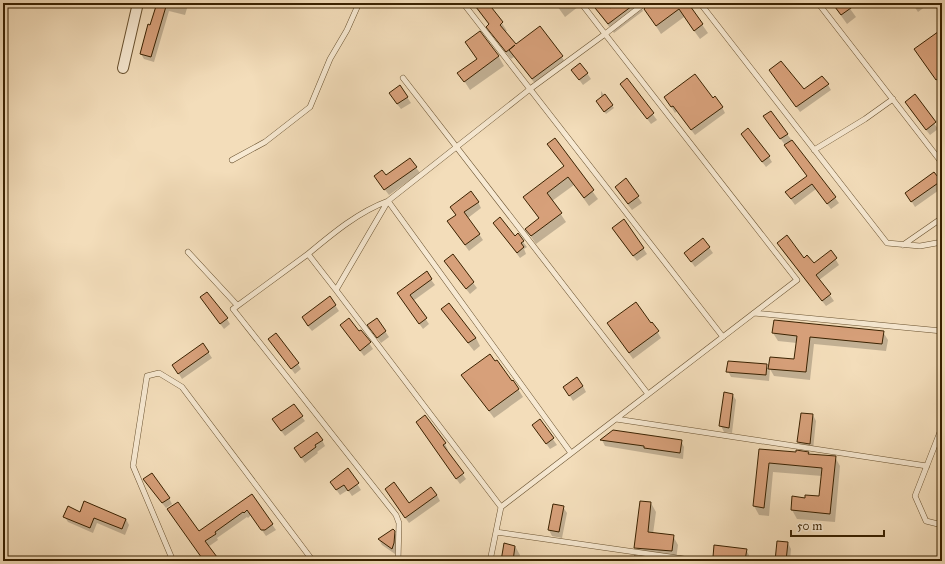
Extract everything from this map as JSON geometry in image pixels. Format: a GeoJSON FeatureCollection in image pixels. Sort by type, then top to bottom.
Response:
{"type":"FeatureCollection","features":[{"type":"Feature","properties":{"kind":"street"},"geometry":{"type":"LineString","coordinates":[[122,68],[138,3]]}},
{"type":"Feature","properties":{"kind":"lane"},"geometry":{"type":"LineString","coordinates":[[232,160],[265,142],[310,107],[330,59],[347,30],[359,3]]}},
{"type":"Feature","properties":{"kind":"lane"},"geometry":{"type":"LineString","coordinates":[[463,3],[723,337]]}},
{"type":"Feature","properties":{"kind":"lane"},"geometry":{"type":"LineString","coordinates":[[490,561],[501,507],[797,280],[581,3]]}},
{"type":"Feature","properties":{"kind":"lane"},"geometry":{"type":"LineString","coordinates":[[336,290],[388,201],[530,89],[645,3]]}},
{"type":"Feature","properties":{"kind":"lane"},"geometry":{"type":"LineString","coordinates":[[700,3],[887,243],[920,246],[942,242]]}},
{"type":"Feature","properties":{"kind":"lane"},"geometry":{"type":"LineString","coordinates":[[818,3],[942,163]]}},
{"type":"Feature","properties":{"kind":"lane"},"geometry":{"type":"LineString","coordinates":[[936,3],[942,10]]}},
{"type":"Feature","properties":{"kind":"lane"},"geometry":{"type":"LineString","coordinates":[[403,78],[648,394]]}},
{"type":"Feature","properties":{"kind":"lane"},"geometry":{"type":"LineString","coordinates":[[814,150],[865,119],[893,99]]}},
{"type":"Feature","properties":{"kind":"lane"},"geometry":{"type":"LineString","coordinates":[[388,201],[375,205],[338,230],[233,309],[396,515],[399,522],[398,561]]}},
{"type":"Feature","properties":{"kind":"lane"},"geometry":{"type":"LineString","coordinates":[[388,201],[571,453]]}},
{"type":"Feature","properties":{"kind":"lane"},"geometry":{"type":"LineString","coordinates":[[903,244],[942,218]]}},
{"type":"Feature","properties":{"kind":"lane"},"geometry":{"type":"LineString","coordinates":[[188,252],[237,305]]}},
{"type":"Feature","properties":{"kind":"lane"},"geometry":{"type":"LineString","coordinates":[[308,254],[501,507]]}},
{"type":"Feature","properties":{"kind":"lane"},"geometry":{"type":"LineString","coordinates":[[754,313],[942,331]]}},
{"type":"Feature","properties":{"kind":"lane"},"geometry":{"type":"LineString","coordinates":[[173,561],[133,466],[147,376],[159,372],[182,387],[313,561]]}},
{"type":"Feature","properties":{"kind":"lane"},"geometry":{"type":"LineString","coordinates":[[616,419],[927,466]]}},
{"type":"Feature","properties":{"kind":"lane"},"geometry":{"type":"LineString","coordinates":[[942,427],[915,496],[926,521],[942,524]]}},
{"type":"Feature","properties":{"kind":"lane"},"geometry":{"type":"LineString","coordinates":[[496,532],[698,561]]}},
{"type":"Feature","properties":{"kind":"building"},"geometry":{"type":"Polygon","coordinates":[[[157,3],[167,3],[151,57],[140,54],[148,24],[150,25],[157,3]]]}},
{"type":"Feature","properties":{"kind":"building"},"geometry":{"type":"Polygon","coordinates":[[[473,3],[488,3],[503,22],[500,25],[516,44],[540,26],[563,56],[532,79],[509,50],[515,45],[506,52],[486,27],[489,24],[473,3]]]}},
{"type":"Feature","properties":{"kind":"building"},"geometry":{"type":"Polygon","coordinates":[[[591,3],[606,3],[610,8],[617,3],[636,3],[608,24],[591,3]]]}},
{"type":"Feature","properties":{"kind":"building"},"geometry":{"type":"Polygon","coordinates":[[[649,3],[688,3],[703,24],[694,31],[679,9],[656,26],[644,9],[649,3]]]}},
{"type":"Feature","properties":{"kind":"building"},"geometry":{"type":"Polygon","coordinates":[[[832,3],[858,3],[841,15],[832,3]]]}},
{"type":"Feature","properties":{"kind":"building"},"geometry":{"type":"Polygon","coordinates":[[[942,29],[942,76],[936,80],[914,49],[942,29]]]}},
{"type":"Feature","properties":{"kind":"building"},"geometry":{"type":"Polygon","coordinates":[[[480,31],[499,56],[464,82],[457,73],[477,59],[465,42],[480,31]]]}},
{"type":"Feature","properties":{"kind":"building"},"geometry":{"type":"Polygon","coordinates":[[[781,61],[804,89],[822,76],[829,84],[796,107],[769,70],[781,61]]]}},
{"type":"Feature","properties":{"kind":"building"},"geometry":{"type":"Polygon","coordinates":[[[580,63],[588,73],[579,80],[571,70],[580,63]]]}},
{"type":"Feature","properties":{"kind":"building"},"geometry":{"type":"Polygon","coordinates":[[[695,74],[713,98],[715,96],[723,107],[691,130],[673,106],[671,107],[664,97],[695,74]]]}},
{"type":"Feature","properties":{"kind":"building"},"geometry":{"type":"Polygon","coordinates":[[[627,78],[654,113],[647,119],[620,84],[627,78]]]}},
{"type":"Feature","properties":{"kind":"building"},"geometry":{"type":"Polygon","coordinates":[[[400,85],[408,97],[397,104],[389,93],[400,85]]]}},
{"type":"Feature","properties":{"kind":"building"},"geometry":{"type":"Polygon","coordinates":[[[605,94],[613,105],[604,112],[596,101],[605,94]]]}},
{"type":"Feature","properties":{"kind":"building"},"geometry":{"type":"Polygon","coordinates":[[[915,94],[936,122],[926,130],[905,102],[915,94]]]}},
{"type":"Feature","properties":{"kind":"building"},"geometry":{"type":"Polygon","coordinates":[[[771,111],[788,134],[780,139],[763,116],[771,111]]]}},
{"type":"Feature","properties":{"kind":"building"},"geometry":{"type":"Polygon","coordinates":[[[748,128],[770,156],[762,162],[741,134],[748,128]]]}},
{"type":"Feature","properties":{"kind":"building"},"geometry":{"type":"Polygon","coordinates":[[[555,138],[594,190],[584,198],[568,177],[547,193],[562,213],[531,236],[525,229],[539,218],[523,197],[564,166],[547,144],[555,138]]]}},
{"type":"Feature","properties":{"kind":"building"},"geometry":{"type":"Polygon","coordinates":[[[792,140],[836,197],[827,204],[812,184],[791,199],[785,192],[807,176],[784,145],[792,140]]]}},
{"type":"Feature","properties":{"kind":"building"},"geometry":{"type":"Polygon","coordinates":[[[410,158],[417,167],[384,190],[374,176],[382,170],[386,175],[410,158]]]}},
{"type":"Feature","properties":{"kind":"building"},"geometry":{"type":"Polygon","coordinates":[[[934,172],[941,181],[911,202],[905,193],[934,172]]]}},
{"type":"Feature","properties":{"kind":"building"},"geometry":{"type":"Polygon","coordinates":[[[626,178],[639,196],[628,204],[615,187],[626,178]]]}},
{"type":"Feature","properties":{"kind":"building"},"geometry":{"type":"Polygon","coordinates":[[[471,191],[479,202],[464,212],[480,234],[465,245],[447,221],[456,215],[450,207],[471,191]]]}},
{"type":"Feature","properties":{"kind":"building"},"geometry":{"type":"Polygon","coordinates":[[[500,217],[515,236],[518,233],[524,241],[521,243],[524,247],[517,253],[493,223],[500,217]]]}},
{"type":"Feature","properties":{"kind":"building"},"geometry":{"type":"Polygon","coordinates":[[[624,219],[644,248],[633,256],[612,228],[624,219]]]}},
{"type":"Feature","properties":{"kind":"building"},"geometry":{"type":"Polygon","coordinates":[[[787,235],[804,258],[807,255],[814,263],[831,250],[837,258],[816,275],[831,294],[822,301],[777,243],[787,235]]]}},
{"type":"Feature","properties":{"kind":"building"},"geometry":{"type":"Polygon","coordinates":[[[703,238],[710,247],[691,262],[684,253],[703,238]]]}},
{"type":"Feature","properties":{"kind":"building"},"geometry":{"type":"Polygon","coordinates":[[[453,254],[474,282],[466,289],[444,261],[453,254]]]}},
{"type":"Feature","properties":{"kind":"building"},"geometry":{"type":"Polygon","coordinates":[[[427,271],[432,279],[410,295],[427,318],[419,324],[397,293],[427,271]]]}},
{"type":"Feature","properties":{"kind":"building"},"geometry":{"type":"Polygon","coordinates":[[[207,292],[228,318],[220,324],[200,297],[207,292]]]}},
{"type":"Feature","properties":{"kind":"building"},"geometry":{"type":"Polygon","coordinates":[[[330,296],[336,305],[308,326],[302,317],[330,296]]]}},
{"type":"Feature","properties":{"kind":"building"},"geometry":{"type":"Polygon","coordinates":[[[636,302],[651,323],[652,322],[659,331],[629,353],[607,323],[636,302]]]}},
{"type":"Feature","properties":{"kind":"building"},"geometry":{"type":"Polygon","coordinates":[[[449,303],[476,338],[468,343],[441,309],[449,303]]]}},
{"type":"Feature","properties":{"kind":"building"},"geometry":{"type":"Polygon","coordinates":[[[349,318],[359,331],[361,330],[371,342],[360,351],[340,325],[349,318]]]}},
{"type":"Feature","properties":{"kind":"building"},"geometry":{"type":"Polygon","coordinates":[[[377,318],[386,331],[377,338],[367,325],[377,318]]]}},
{"type":"Feature","properties":{"kind":"building"},"geometry":{"type":"Polygon","coordinates":[[[774,320],[884,331],[882,344],[810,337],[806,372],[768,369],[770,357],[794,359],[797,336],[772,333],[774,320]]]}},
{"type":"Feature","properties":{"kind":"building"},"geometry":{"type":"Polygon","coordinates":[[[276,333],[299,363],[291,369],[268,339],[276,333]]]}},
{"type":"Feature","properties":{"kind":"building"},"geometry":{"type":"Polygon","coordinates":[[[203,343],[209,352],[178,374],[172,365],[203,343]]]}},
{"type":"Feature","properties":{"kind":"building"},"geometry":{"type":"Polygon","coordinates":[[[490,354],[495,361],[497,360],[519,389],[489,411],[461,375],[490,354]]]}},
{"type":"Feature","properties":{"kind":"building"},"geometry":{"type":"Polygon","coordinates":[[[728,361],[767,364],[766,375],[726,372],[728,361]]]}},
{"type":"Feature","properties":{"kind":"building"},"geometry":{"type":"Polygon","coordinates":[[[577,377],[583,386],[569,396],[563,387],[577,377]]]}},
{"type":"Feature","properties":{"kind":"building"},"geometry":{"type":"Polygon","coordinates":[[[724,392],[733,394],[729,428],[719,426],[724,392]]]}},
{"type":"Feature","properties":{"kind":"building"},"geometry":{"type":"Polygon","coordinates":[[[294,404],[303,416],[281,431],[272,419],[294,404]]]}},
{"type":"Feature","properties":{"kind":"building"},"geometry":{"type":"Polygon","coordinates":[[[801,413],[813,414],[810,444],[797,442],[801,413]]]}},
{"type":"Feature","properties":{"kind":"building"},"geometry":{"type":"Polygon","coordinates":[[[425,415],[446,443],[443,445],[464,473],[456,479],[416,422],[425,415]]]}},
{"type":"Feature","properties":{"kind":"building"},"geometry":{"type":"Polygon","coordinates":[[[540,419],[554,438],[546,444],[532,425],[540,419]]]}},
{"type":"Feature","properties":{"kind":"building"},"geometry":{"type":"Polygon","coordinates":[[[613,430],[682,440],[680,453],[600,440],[613,430]]]}},
{"type":"Feature","properties":{"kind":"building"},"geometry":{"type":"Polygon","coordinates":[[[317,432],[323,440],[301,458],[294,448],[317,432]]]}},
{"type":"Feature","properties":{"kind":"building"},"geometry":{"type":"Polygon","coordinates":[[[759,449],[796,452],[796,450],[809,452],[808,454],[836,456],[830,514],[791,510],[792,496],[805,498],[805,495],[819,496],[822,468],[769,463],[764,508],[753,506],[759,449]]]}},
{"type":"Feature","properties":{"kind":"building"},"geometry":{"type":"Polygon","coordinates":[[[348,468],[359,483],[348,491],[344,485],[336,490],[330,482],[348,468]]]}},
{"type":"Feature","properties":{"kind":"building"},"geometry":{"type":"Polygon","coordinates":[[[152,473],[170,498],[162,503],[143,479],[152,473]]]}},
{"type":"Feature","properties":{"kind":"building"},"geometry":{"type":"Polygon","coordinates":[[[394,482],[409,503],[431,487],[437,495],[405,518],[385,489],[394,482]]]}},
{"type":"Feature","properties":{"kind":"building"},"geometry":{"type":"Polygon","coordinates":[[[252,494],[273,524],[265,530],[261,530],[247,510],[244,513],[243,512],[205,541],[220,561],[204,561],[167,509],[178,502],[199,531],[252,494]]]}},
{"type":"Feature","properties":{"kind":"building"},"geometry":{"type":"Polygon","coordinates":[[[84,501],[126,519],[122,529],[94,518],[90,528],[63,517],[68,506],[80,512],[84,501]]]}},
{"type":"Feature","properties":{"kind":"building"},"geometry":{"type":"Polygon","coordinates":[[[640,501],[651,502],[648,532],[674,535],[672,551],[634,548],[640,501]]]}},
{"type":"Feature","properties":{"kind":"building"},"geometry":{"type":"Polygon","coordinates":[[[553,504],[564,506],[559,532],[548,530],[553,504]]]}},
{"type":"Feature","properties":{"kind":"building"},"geometry":{"type":"Polygon","coordinates":[[[393,529],[395,531],[392,549],[378,539],[393,529]]]}},
{"type":"Feature","properties":{"kind":"building"},"geometry":{"type":"Polygon","coordinates":[[[777,541],[788,542],[786,561],[775,561],[777,541]]]}},
{"type":"Feature","properties":{"kind":"building"},"geometry":{"type":"Polygon","coordinates":[[[504,543],[515,546],[513,561],[501,561],[504,543]]]}},
{"type":"Feature","properties":{"kind":"building"},"geometry":{"type":"Polygon","coordinates":[[[714,545],[747,549],[745,560],[713,557],[714,545]]]}},
{"type":"Feature","properties":{"kind":"building"},"geometry":{"type":"Polygon","coordinates":[[[634,556],[652,558],[652,561],[633,561],[634,556]]]}}]}
